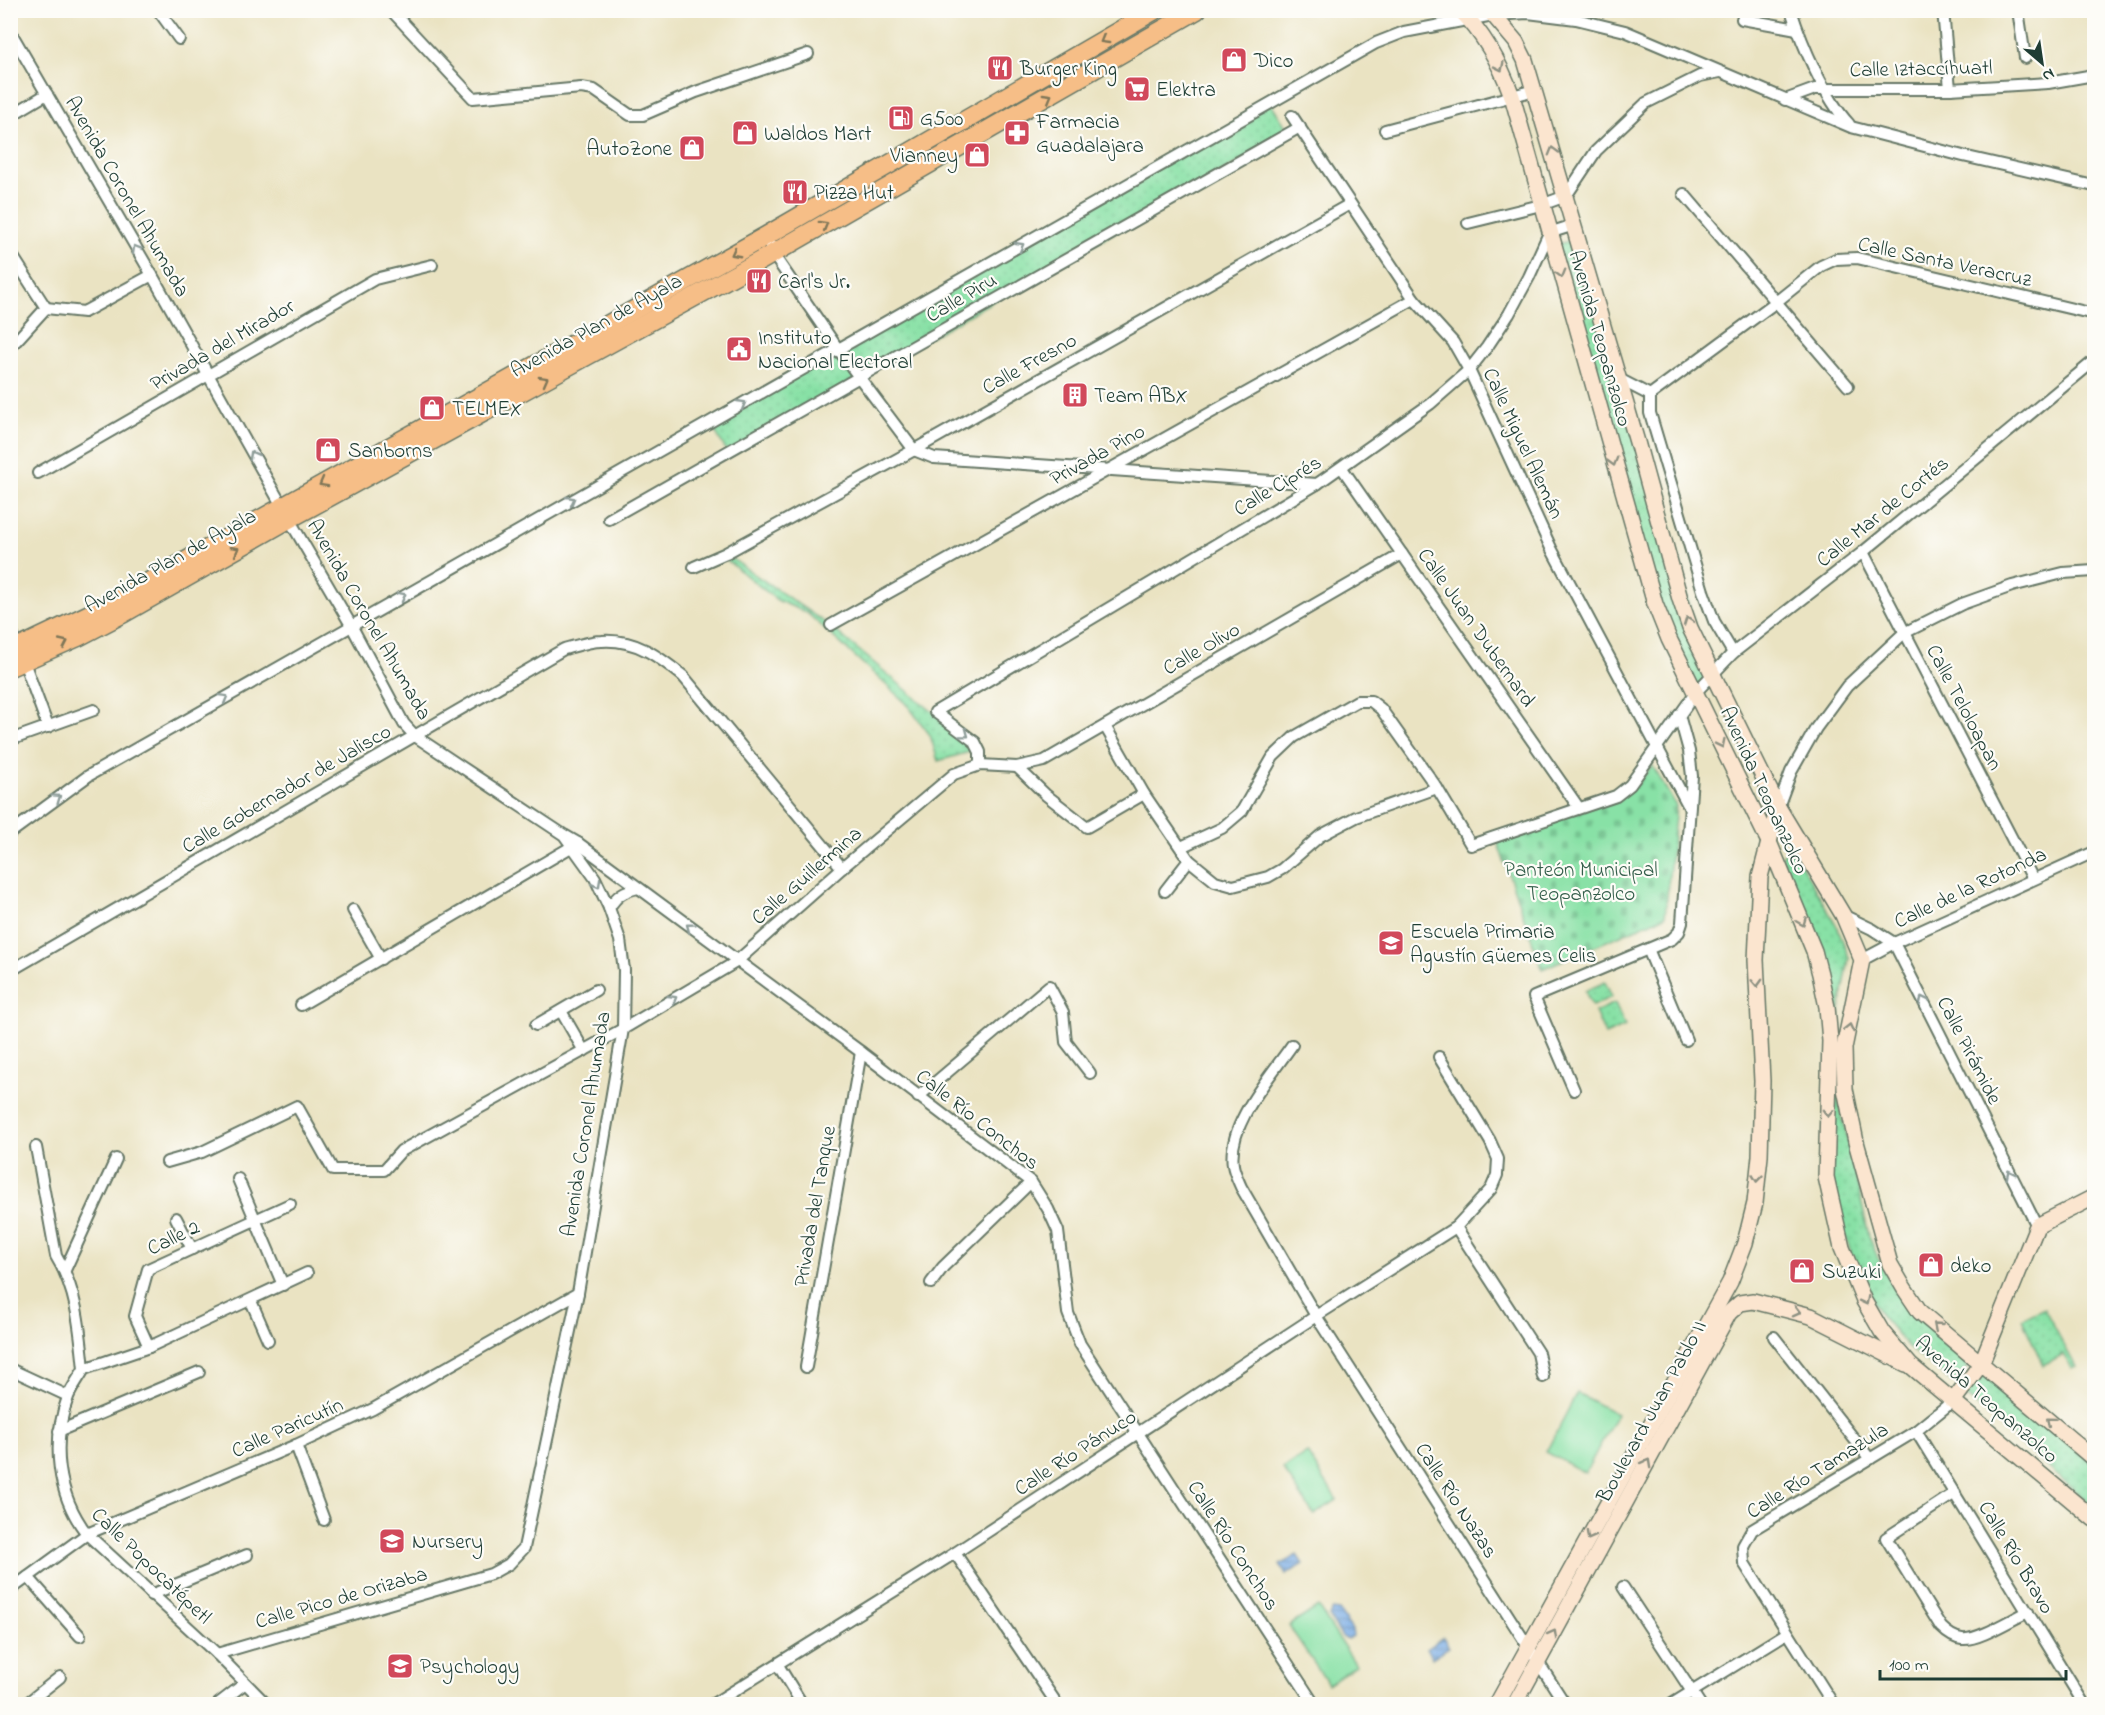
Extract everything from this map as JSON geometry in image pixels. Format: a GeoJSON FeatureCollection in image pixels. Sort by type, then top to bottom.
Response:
{"type":"FeatureCollection","features":[{"type":"Feature","properties":{"kind":"main road","name":"Avenida Plan de Ayala"},"geometry":{"type":"LineString","coordinates":[[286,512],[1155,10]]}},
{"type":"Feature","properties":{"kind":"main road","name":"Avenida Plan de Ayala"},"geometry":{"type":"LineString","coordinates":[[16,658],[102,608],[773,254],[1197,10]]}},
{"type":"Feature","properties":{"kind":"main road","name":"Avenida Teopanzolco"},"geometry":{"type":"LineString","coordinates":[[1491,13],[1516,42],[1535,90],[1690,628],[1778,807],[1843,915],[1862,960],[1844,1048],[1845,1089],[1856,1142],[1890,1264],[1920,1312],[2094,1459]]}},
{"type":"Feature","properties":{"kind":"main road","name":"Avenida Teopanzolco"},"geometry":{"type":"LineString","coordinates":[[1464,14],[1491,50],[1502,69],[1512,96],[1654,604],[1769,842],[1814,951],[1827,1007],[1830,1041],[1826,1177],[1842,1248],[1864,1301],[1882,1332],[1911,1366],[2094,1519]]}},
{"type":"Feature","properties":{"kind":"main road","name":"Boulevard Juan Pablo II"},"geometry":{"type":"LineString","coordinates":[[1515,1704],[1527,1682],[1534,1654],[1730,1282],[1745,1243],[1752,1213],[1760,1156],[1762,1081],[1756,960],[1760,877],[1778,807]]}},
{"type":"Feature","properties":{"kind":"main road"},"geometry":{"type":"LineString","coordinates":[[1953,1401],[1981,1364],[2037,1226],[2094,1197]]}},
{"type":"Feature","properties":{"kind":"main road","name":"Boulevard Juan Pablo II"},"geometry":{"type":"LineString","coordinates":[[1496,1702],[1534,1654],[1729,1313],[1740,1303],[1753,1301],[1811,1316],[1911,1366]]}},
{"type":"Feature","properties":{"kind":"street"},"geometry":{"type":"LineString","coordinates":[[158,10],[179,39]]}},
{"type":"Feature","properties":{"kind":"street"},"geometry":{"type":"LineString","coordinates":[[391,10],[472,98],[581,88],[594,90],[630,115],[643,115],[696,92],[808,54]]}},
{"type":"Feature","properties":{"kind":"street"},"geometry":{"type":"LineString","coordinates":[[1791,10],[1797,29],[1836,109],[1851,127]]}},
{"type":"Feature","properties":{"kind":"street"},"geometry":{"type":"LineString","coordinates":[[1943,10],[1950,89]]}},
{"type":"Feature","properties":{"kind":"street"},"geometry":{"type":"LineString","coordinates":[[2018,10],[2025,58]]}},
{"type":"Feature","properties":{"kind":"street"},"geometry":{"type":"LineString","coordinates":[[10,833],[88,776],[1376,43],[1404,32],[1464,14],[1528,13],[1576,19],[1617,29],[1851,127],[2094,186]]}},
{"type":"Feature","properties":{"kind":"street"},"geometry":{"type":"LineString","coordinates":[[1742,19],[1797,29]]}},
{"type":"Feature","properties":{"kind":"street","name":"Avenida Coronel Ahumada"},"geometry":{"type":"LineString","coordinates":[[10,31],[351,625],[404,724],[416,736],[564,835],[575,845],[595,878],[620,940],[624,970],[623,1029],[578,1293],[524,1548],[509,1564]]}},
{"type":"Feature","properties":{"kind":"street"},"geometry":{"type":"LineString","coordinates":[[1468,224],[1566,196],[1596,151],[1646,103],[1700,76],[1720,72]]}},
{"type":"Feature","properties":{"kind":"street","name":"Calle Iztaccíhuatl"},"geometry":{"type":"LineString","coordinates":[[1785,100],[1804,92],[1826,89],[1950,89],[2048,82],[2094,75]]}},
{"type":"Feature","properties":{"kind":"street"},"geometry":{"type":"LineString","coordinates":[[1385,130],[1535,90]]}},
{"type":"Feature","properties":{"kind":"street"},"geometry":{"type":"LineString","coordinates":[[10,116],[47,94]]}},
{"type":"Feature","properties":{"kind":"street","name":"Calle Miguel Alemán"},"geometry":{"type":"LineString","coordinates":[[1292,116],[1414,299],[1453,342],[1551,548],[1689,807]]}},
{"type":"Feature","properties":{"kind":"street","name":"Calle Piru"},"geometry":{"type":"LineString","coordinates":[[609,519],[1300,128]]}},
{"type":"Feature","properties":{"kind":"street"},"geometry":{"type":"LineString","coordinates":[[1684,194],[1848,386]]}},
{"type":"Feature","properties":{"kind":"street","name":"Calle Fresno"},"geometry":{"type":"LineString","coordinates":[[694,567],[726,553],[915,450],[1350,204]]}},
{"type":"Feature","properties":{"kind":"street"},"geometry":{"type":"LineString","coordinates":[[1549,233],[1574,225]]}},
{"type":"Feature","properties":{"kind":"street","name":"Calle Ciprés"},"geometry":{"type":"LineString","coordinates":[[980,765],[980,752],[975,742],[935,712],[1317,484],[1430,404],[1468,370],[1509,314],[1530,277],[1549,233]]}},
{"type":"Feature","properties":{"kind":"street"},"geometry":{"type":"LineString","coordinates":[[766,236],[773,254],[838,349],[915,450],[934,458],[1317,484]]}},
{"type":"Feature","properties":{"kind":"street"},"geometry":{"type":"LineString","coordinates":[[10,252],[46,308]]}},
{"type":"Feature","properties":{"kind":"street","name":"Calle Santa Veracruz"},"geometry":{"type":"LineString","coordinates":[[1650,395],[1821,266],[1836,259],[1857,258],[2094,314]]}},
{"type":"Feature","properties":{"kind":"street","name":"Privada del Mirador"},"geometry":{"type":"LineString","coordinates":[[38,473],[375,279],[432,265]]}},
{"type":"Feature","properties":{"kind":"street"},"geometry":{"type":"LineString","coordinates":[[46,308],[84,312],[152,275]]}},
{"type":"Feature","properties":{"kind":"street","name":"Privada Pino"},"geometry":{"type":"LineString","coordinates":[[831,625],[1414,299]]}},
{"type":"Feature","properties":{"kind":"street"},"geometry":{"type":"LineString","coordinates":[[10,344],[16,341],[46,308]]}},
{"type":"Feature","properties":{"kind":"street","name":"Calle Mar de Cortés"},"geometry":{"type":"LineString","coordinates":[[1696,692],[1732,653],[1863,552],[2094,361]]}},
{"type":"Feature","properties":{"kind":"street"},"geometry":{"type":"LineString","coordinates":[[1617,378],[1650,395],[1650,413],[1703,591],[1714,621],[1732,653]]}},
{"type":"Feature","properties":{"kind":"street","name":"Calle Juan Dubernard"},"geometry":{"type":"LineString","coordinates":[[1342,468],[1579,808]]}},
{"type":"Feature","properties":{"kind":"street","name":"Calle Teloloapan"},"geometry":{"type":"LineString","coordinates":[[1863,552],[2033,879]]}},
{"type":"Feature","properties":{"kind":"street","name":"Calle Olivo"},"geometry":{"type":"LineString","coordinates":[[1017,767],[1044,761],[1402,554]]}},
{"type":"Feature","properties":{"kind":"street"},"geometry":{"type":"LineString","coordinates":[[1778,807],[1791,772],[1816,728],[1847,686],[1904,633],[1962,604],[2012,586],[2063,573],[2094,571]]}},
{"type":"Feature","properties":{"kind":"street"},"geometry":{"type":"LineString","coordinates":[[10,628],[16,658],[48,727]]}},
{"type":"Feature","properties":{"kind":"street","name":"Calle Gobernador de Jalisco"},"geometry":{"type":"LineString","coordinates":[[10,970],[564,649],[600,641],[628,643],[656,654],[683,676],[842,868]]}},
{"type":"Feature","properties":{"kind":"street"},"geometry":{"type":"LineString","coordinates":[[1181,847],[1222,828],[1242,811],[1273,757],[1294,737],[1357,701],[1371,701],[1381,709],[1437,788],[1471,845],[1616,796],[1630,785],[1696,692]]}},
{"type":"Feature","properties":{"kind":"street"},"geometry":{"type":"LineString","coordinates":[[10,740],[94,710]]}},
{"type":"Feature","properties":{"kind":"street"},"geometry":{"type":"LineString","coordinates":[[1574,1090],[1534,997],[1648,950],[1672,939],[1679,932],[1682,923],[1692,776],[1689,751],[1678,715]]}},
{"type":"Feature","properties":{"kind":"street"},"geometry":{"type":"LineString","coordinates":[[1105,726],[1144,794],[1189,860],[1215,881],[1233,886],[1268,877],[1282,869],[1320,836],[1356,817],[1437,788]]}},
{"type":"Feature","properties":{"kind":"street","name":"Calle Guillermina"},"geometry":{"type":"LineString","coordinates":[[167,1162],[202,1152],[297,1106],[333,1170],[384,1170],[401,1151],[623,1029],[736,962],[842,868],[954,774],[980,765],[1017,767]]}},
{"type":"Feature","properties":{"kind":"street"},"geometry":{"type":"LineString","coordinates":[[1017,767],[1046,795],[1088,827],[1144,794]]}},
{"type":"Feature","properties":{"kind":"street"},"geometry":{"type":"LineString","coordinates":[[301,1005],[575,845]]}},
{"type":"Feature","properties":{"kind":"street","name":"Calle Río Conchos"},"geometry":{"type":"LineString","coordinates":[[575,845],[638,888],[861,1052],[1031,1182],[1048,1209],[1058,1231],[1068,1313],[1080,1344],[1314,1704]]}},
{"type":"Feature","properties":{"kind":"street","name":"Calle de la Rotonda"},"geometry":{"type":"LineString","coordinates":[[1862,960],[1894,943],[2094,852]]}},
{"type":"Feature","properties":{"kind":"street"},"geometry":{"type":"LineString","coordinates":[[1165,891],[1189,860]]}},
{"type":"Feature","properties":{"kind":"street"},"geometry":{"type":"LineString","coordinates":[[609,908],[615,898],[626,890],[638,888]]}},
{"type":"Feature","properties":{"kind":"street"},"geometry":{"type":"LineString","coordinates":[[353,910],[381,959]]}},
{"type":"Feature","properties":{"kind":"street"},"geometry":{"type":"LineString","coordinates":[[1843,915],[1894,943]]}},
{"type":"Feature","properties":{"kind":"street","name":"Calle Pirámide"},"geometry":{"type":"LineString","coordinates":[[1894,943],[2037,1226]]}},
{"type":"Feature","properties":{"kind":"street"},"geometry":{"type":"LineString","coordinates":[[1648,950],[1686,1040]]}},
{"type":"Feature","properties":{"kind":"street"},"geometry":{"type":"LineString","coordinates":[[918,1097],[1049,986],[1063,1012],[1066,1042],[1090,1073]]}},
{"type":"Feature","properties":{"kind":"street"},"geometry":{"type":"LineString","coordinates":[[536,1025],[596,990]]}},
{"type":"Feature","properties":{"kind":"street"},"geometry":{"type":"LineString","coordinates":[[561,1011],[584,1051]]}},
{"type":"Feature","properties":{"kind":"street","name":"Calle Río Nazas"},"geometry":{"type":"LineString","coordinates":[[1292,1045],[1246,1112],[1234,1138],[1233,1165],[1241,1187],[1316,1316],[1565,1704]]}},
{"type":"Feature","properties":{"kind":"street","name":"Privada del Tanque"},"geometry":{"type":"LineString","coordinates":[[806,1367],[861,1052]]}},
{"type":"Feature","properties":{"kind":"street","name":"Calle Río Pánuco"},"geometry":{"type":"LineString","coordinates":[[713,1704],[955,1553],[1456,1227],[1491,1189],[1497,1175],[1498,1159],[1490,1141],[1439,1057]]}},
{"type":"Feature","properties":{"kind":"street"},"geometry":{"type":"LineString","coordinates":[[36,1147],[56,1256],[65,1270],[79,1317],[84,1369],[148,1347],[307,1274]]}},
{"type":"Feature","properties":{"kind":"street"},"geometry":{"type":"LineString","coordinates":[[65,1270],[116,1159]]}},
{"type":"Feature","properties":{"kind":"street"},"geometry":{"type":"LineString","coordinates":[[238,1179],[283,1285]]}},
{"type":"Feature","properties":{"kind":"street"},"geometry":{"type":"LineString","coordinates":[[931,1283],[943,1267],[1031,1182]]}},
{"type":"Feature","properties":{"kind":"street","name":"Calle 2"},"geometry":{"type":"LineString","coordinates":[[148,1347],[135,1316],[148,1269],[290,1204]]}},
{"type":"Feature","properties":{"kind":"street"},"geometry":{"type":"LineString","coordinates":[[176,1218],[192,1249]]}},
{"type":"Feature","properties":{"kind":"street"},"geometry":{"type":"LineString","coordinates":[[1456,1227],[1538,1353],[1543,1377]]}},
{"type":"Feature","properties":{"kind":"street","name":"Calle Paricutín"},"geometry":{"type":"LineString","coordinates":[[10,1590],[87,1534],[373,1410],[578,1293]]}},
{"type":"Feature","properties":{"kind":"street"},"geometry":{"type":"LineString","coordinates":[[251,1301],[268,1340]]}},
{"type":"Feature","properties":{"kind":"street"},"geometry":{"type":"LineString","coordinates":[[1774,1337],[1870,1459]]}},
{"type":"Feature","properties":{"kind":"street"},"geometry":{"type":"LineString","coordinates":[[10,1369],[68,1396]]}},
{"type":"Feature","properties":{"kind":"street","name":"Calle Popocatépetl"},"geometry":{"type":"LineString","coordinates":[[84,1369],[68,1396],[59,1431],[57,1455],[64,1492],[75,1519],[87,1534],[217,1654],[266,1704]]}},
{"type":"Feature","properties":{"kind":"street"},"geometry":{"type":"LineString","coordinates":[[59,1431],[199,1372]]}},
{"type":"Feature","properties":{"kind":"street","name":"Calle Río Tamazula"},"geometry":{"type":"LineString","coordinates":[[1787,1633],[1744,1563],[1743,1546],[1752,1530],[1916,1431],[1953,1401]]}},
{"type":"Feature","properties":{"kind":"street","name":"Calle Río Bravo"},"geometry":{"type":"LineString","coordinates":[[1916,1431],[2084,1704]]}},
{"type":"Feature","properties":{"kind":"street"},"geometry":{"type":"LineString","coordinates":[[296,1445],[324,1520]]}},
{"type":"Feature","properties":{"kind":"street"},"geometry":{"type":"LineString","coordinates":[[1955,1493],[1887,1538],[1941,1627],[1950,1635],[1962,1639],[1974,1637],[2028,1612]]}},
{"type":"Feature","properties":{"kind":"street"},"geometry":{"type":"LineString","coordinates":[[955,1553],[1057,1704]]}},
{"type":"Feature","properties":{"kind":"street"},"geometry":{"type":"LineString","coordinates":[[151,1595],[247,1556]]}},
{"type":"Feature","properties":{"kind":"street","name":"Calle Pico de Orizaba"},"geometry":{"type":"LineString","coordinates":[[217,1654],[490,1574],[509,1564]]}},
{"type":"Feature","properties":{"kind":"street"},"geometry":{"type":"LineString","coordinates":[[28,1577],[80,1636]]}},
{"type":"Feature","properties":{"kind":"street"},"geometry":{"type":"LineString","coordinates":[[1623,1587],[1701,1704]]}},
{"type":"Feature","properties":{"kind":"street"},"geometry":{"type":"LineString","coordinates":[[1672,1704],[1787,1633],[1833,1704]]}},
{"type":"Feature","properties":{"kind":"street"},"geometry":{"type":"LineString","coordinates":[[778,1665],[802,1704]]}},
{"type":"Feature","properties":{"kind":"street"},"geometry":{"type":"LineString","coordinates":[[27,1704],[60,1677]]}},
{"type":"Feature","properties":{"kind":"street"},"geometry":{"type":"LineString","coordinates":[[1496,1702],[1527,1682]]}},
{"type":"Feature","properties":{"kind":"street"},"geometry":{"type":"LineString","coordinates":[[218,1704],[244,1684]]}},
{"type":"Feature","properties":{"kind":"green space"},"geometry":{"type":"Polygon","coordinates":[[[1271,103],[1290,133],[727,452],[710,422],[1271,103]]]}},
{"type":"Feature","properties":{"kind":"green space"},"geometry":{"type":"Polygon","coordinates":[[[1578,239],[1637,442],[1711,675],[1696,692],[1669,639],[1553,245],[1578,239]]]}},
{"type":"Feature","properties":{"kind":"green space"},"geometry":{"type":"Polygon","coordinates":[[[725,554],[830,626],[934,713],[974,743],[969,752],[938,761],[930,735],[906,703],[807,613],[777,600],[723,557],[725,554]]]}},
{"type":"Feature","properties":{"kind":"green space","name":"Panteón Municipal Teopanzolco"},"geometry":{"type":"Polygon","coordinates":[[[1652,765],[1676,806],[1665,916],[1542,969],[1497,841],[1615,798],[1638,784],[1652,765]]]}},
{"type":"Feature","properties":{"kind":"green space"},"geometry":{"type":"Polygon","coordinates":[[[1787,852],[1796,855],[1838,928],[1849,958],[1838,1021],[1834,1021],[1782,859],[1783,854],[1787,852]]]}},
{"type":"Feature","properties":{"kind":"green space"},"geometry":{"type":"Polygon","coordinates":[[[1605,982],[1612,997],[1592,1006],[1585,991],[1605,982]]]}},
{"type":"Feature","properties":{"kind":"green space"},"geometry":{"type":"Polygon","coordinates":[[[1615,1003],[1625,1026],[1605,1035],[1595,1012],[1615,1003]]]}},
{"type":"Feature","properties":{"kind":"green space"},"geometry":{"type":"Polygon","coordinates":[[[1833,1075],[1869,1236],[1891,1282],[1910,1304],[1970,1362],[1959,1379],[1953,1382],[1907,1346],[1881,1315],[1867,1292],[1852,1256],[1830,1173],[1833,1075]]]}},
{"type":"Feature","properties":{"kind":"green space"},"geometry":{"type":"Polygon","coordinates":[[[2044,1308],[2076,1367],[2071,1369],[2064,1354],[2043,1365],[2022,1319],[2044,1308]]]}},
{"type":"Feature","properties":{"kind":"green space"},"geometry":{"type":"Polygon","coordinates":[[[1982,1369],[2094,1464],[2094,1507],[1966,1396],[1982,1369]]]}},
{"type":"Feature","properties":{"kind":"green space"},"geometry":{"type":"Polygon","coordinates":[[[1577,1393],[1617,1414],[1585,1473],[1546,1452],[1577,1393]]]}},
{"type":"Feature","properties":{"kind":"green space"},"geometry":{"type":"Polygon","coordinates":[[[1307,1453],[1337,1500],[1314,1515],[1283,1469],[1307,1453]]]}},
{"type":"Feature","properties":{"kind":"green space"},"geometry":{"type":"Polygon","coordinates":[[[1318,1607],[1356,1665],[1328,1684],[1289,1626],[1318,1607]]]}},
{"type":"Feature","properties":{"kind":"water"},"geometry":{"type":"Polygon","coordinates":[[[1297,1555],[1303,1564],[1286,1575],[1280,1565],[1297,1555]]]}},
{"type":"Feature","properties":{"kind":"water"},"geometry":{"type":"Polygon","coordinates":[[[1332,1610],[1339,1611],[1352,1630],[1353,1636],[1347,1639],[1342,1637],[1329,1617],[1332,1610]]]}},
{"type":"Feature","properties":{"kind":"water"},"geometry":{"type":"Polygon","coordinates":[[[1443,1637],[1449,1647],[1432,1658],[1426,1649],[1443,1637]]]}},
{"type":"Feature","properties":{"kind":"place","name":"Dico"},"geometry":{"type":"Point","coordinates":[1234,60]}},
{"type":"Feature","properties":{"kind":"place","name":"Burger King"},"geometry":{"type":"Point","coordinates":[1000,68]}},
{"type":"Feature","properties":{"kind":"place","name":"Elektra"},"geometry":{"type":"Point","coordinates":[1137,89]}},
{"type":"Feature","properties":{"kind":"place","name":"G500"},"geometry":{"type":"Point","coordinates":[901,118]}},
{"type":"Feature","properties":{"kind":"place","name":"Waldos Mart"},"geometry":{"type":"Point","coordinates":[745,133]}},
{"type":"Feature","properties":{"kind":"place","name":"Farmacia Guadalajara"},"geometry":{"type":"Point","coordinates":[1017,133]}},
{"type":"Feature","properties":{"kind":"place","name":"AutoZone"},"geometry":{"type":"Point","coordinates":[692,148]}},
{"type":"Feature","properties":{"kind":"place","name":"Vianney"},"geometry":{"type":"Point","coordinates":[977,155]}},
{"type":"Feature","properties":{"kind":"place","name":"Pizza Hut"},"geometry":{"type":"Point","coordinates":[795,192]}},
{"type":"Feature","properties":{"kind":"place","name":"Carl's Jr."},"geometry":{"type":"Point","coordinates":[759,281]}},
{"type":"Feature","properties":{"kind":"place","name":"Instituto Nacional Electoral"},"geometry":{"type":"Point","coordinates":[739,349]}},
{"type":"Feature","properties":{"kind":"place","name":"Team ABX"},"geometry":{"type":"Point","coordinates":[1075,395]}},
{"type":"Feature","properties":{"kind":"place","name":"TELMEX"},"geometry":{"type":"Point","coordinates":[432,408]}},
{"type":"Feature","properties":{"kind":"place","name":"Sanborns"},"geometry":{"type":"Point","coordinates":[328,450]}},
{"type":"Feature","properties":{"kind":"place","name":"Escuela Primaria Agustín Güemes Celis"},"geometry":{"type":"Point","coordinates":[1391,943]}},
{"type":"Feature","properties":{"kind":"place","name":"deko"},"geometry":{"type":"Point","coordinates":[1931,1265]}},
{"type":"Feature","properties":{"kind":"place","name":"Suzuki"},"geometry":{"type":"Point","coordinates":[1802,1271]}},
{"type":"Feature","properties":{"kind":"place","name":"Nursery"},"geometry":{"type":"Point","coordinates":[392,1541]}},
{"type":"Feature","properties":{"kind":"place","name":"Psychology"},"geometry":{"type":"Point","coordinates":[400,1666]}}]}
